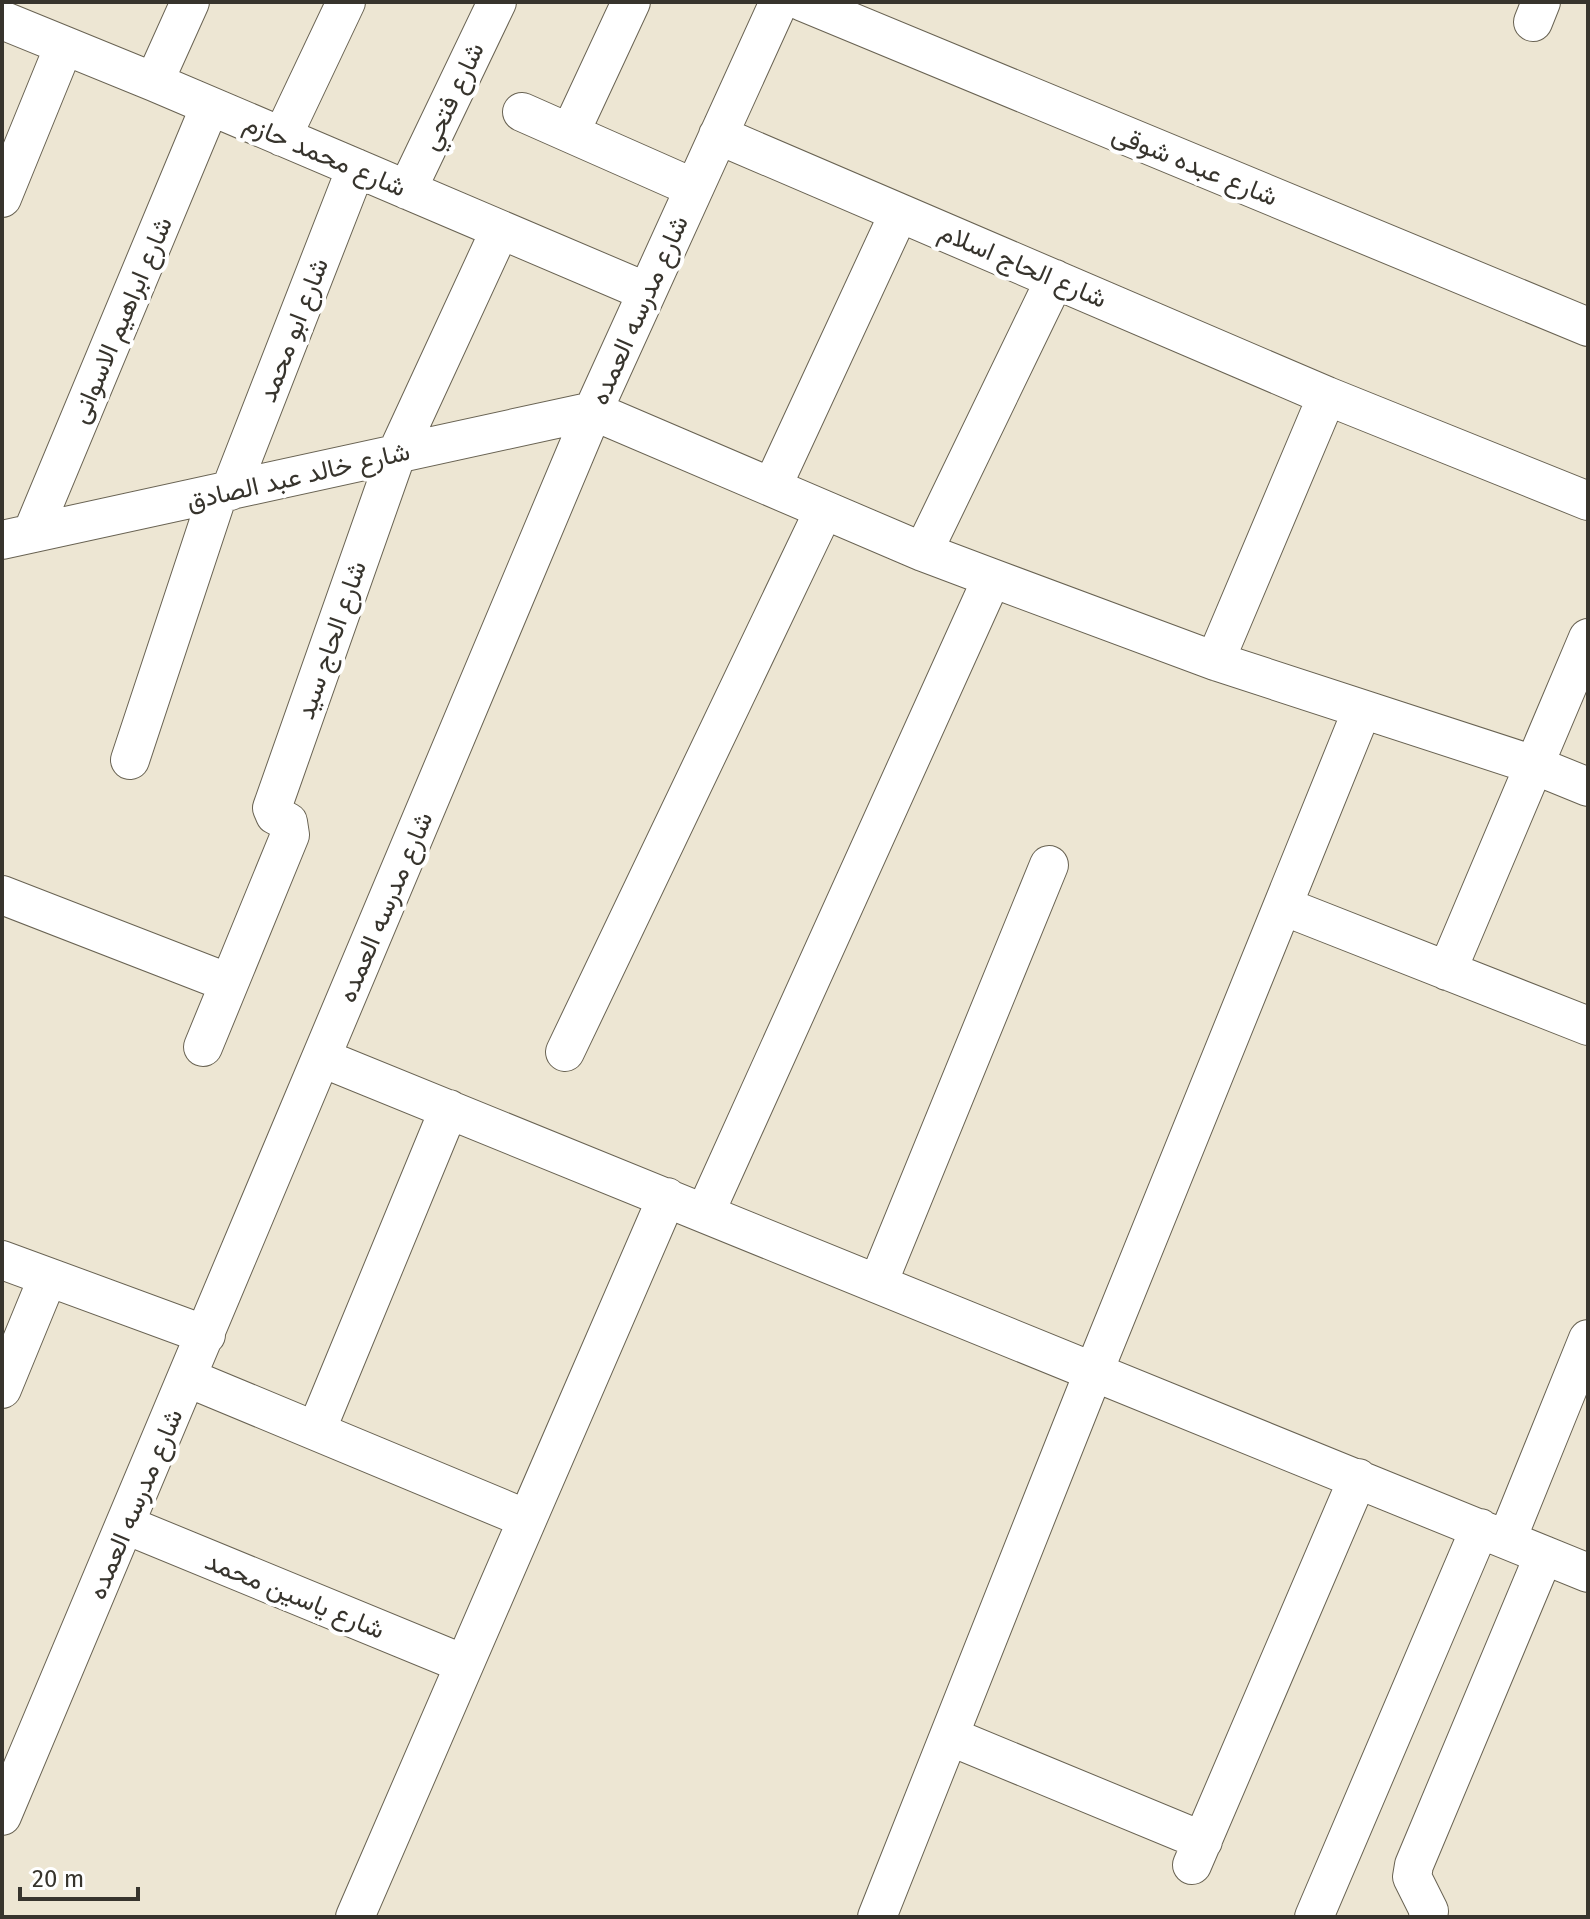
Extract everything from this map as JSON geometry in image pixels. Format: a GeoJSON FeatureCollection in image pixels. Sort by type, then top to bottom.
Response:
{"type":"FeatureCollection","features":[{"type":"Feature","properties":{"kind":"street"},"geometry":{"type":"LineString","coordinates":[[154,82],[190,2]]}},
{"type":"Feature","properties":{"kind":"street"},"geometry":{"type":"LineString","coordinates":[[282,137],[346,2]]}},
{"type":"Feature","properties":{"kind":"street","name":"شارع فتحي"},"geometry":{"type":"LineString","coordinates":[[407,190],[497,2]]}},
{"type":"Feature","properties":{"kind":"street"},"geometry":{"type":"LineString","coordinates":[[570,133],[631,2]]}},
{"type":"Feature","properties":{"kind":"street","name":"شارع مدرسه العمده"},"geometry":{"type":"LineString","coordinates":[[2,1816],[593,411],[779,2]]}},
{"type":"Feature","properties":{"kind":"street","name":"شارع عبده شوقى"},"geometry":{"type":"LineString","coordinates":[[803,2],[1588,327]]}},
{"type":"Feature","properties":{"kind":"street","name":"شارع محمد حازم"},"geometry":{"type":"LineString","coordinates":[[18,17],[64,46],[647,292]]}},
{"type":"Feature","properties":{"kind":"street"},"geometry":{"type":"LineString","coordinates":[[2,198],[64,46]]}},
{"type":"Feature","properties":{"kind":"street","name":"شارع ابراهيم الاسوانى"},"geometry":{"type":"LineString","coordinates":[[17,537],[210,106]]}},
{"type":"Feature","properties":{"kind":"street"},"geometry":{"type":"LineString","coordinates":[[522,112],[694,188]]}},
{"type":"Feature","properties":{"kind":"street","name":"شارع الحاج اسلام"},"geometry":{"type":"LineString","coordinates":[[718,135],[1327,396],[1588,501]]}},
{"type":"Feature","properties":{"kind":"street","name":"شارع ابو محمد"},"geometry":{"type":"LineString","coordinates":[[130,760],[224,493],[356,168]]}},
{"type":"Feature","properties":{"kind":"street"},"geometry":{"type":"LineString","coordinates":[[772,487],[899,213]]}},
{"type":"Feature","properties":{"kind":"street","name":"شارع الحاج سيد"},"geometry":{"type":"LineString","coordinates":[[203,1047],[290,835],[288,822],[275,815],[272,808],[397,453],[500,230]]}},
{"type":"Feature","properties":{"kind":"street"},"geometry":{"type":"LineString","coordinates":[[923,552],[1055,279]]}},
{"type":"Feature","properties":{"kind":"street"},"geometry":{"type":"LineString","coordinates":[[1215,661],[1327,396]]}},
{"type":"Feature","properties":{"kind":"street"},"geometry":{"type":"LineString","coordinates":[[593,411],[923,552],[1215,661],[1534,765],[1588,787]]}},
{"type":"Feature","properties":{"kind":"street","name":"شارع خالد عبد الصادق"},"geometry":{"type":"LineString","coordinates":[[17,537],[593,411]]}},
{"type":"Feature","properties":{"kind":"street"},"geometry":{"type":"LineString","coordinates":[[565,1052],[824,510]]}},
{"type":"Feature","properties":{"kind":"street"},"geometry":{"type":"LineString","coordinates":[[705,1213],[992,578]]}},
{"type":"Feature","properties":{"kind":"street"},"geometry":{"type":"LineString","coordinates":[[1447,971],[1588,638]]}},
{"type":"Feature","properties":{"kind":"street"},"geometry":{"type":"LineString","coordinates":[[886,1914],[949,1736],[1362,710]]}},
{"type":"Feature","properties":{"kind":"street"},"geometry":{"type":"LineString","coordinates":[[878,1283],[1049,865]]}},
{"type":"Feature","properties":{"kind":"street"},"geometry":{"type":"LineString","coordinates":[[2,895],[229,983]]}},
{"type":"Feature","properties":{"kind":"street"},"geometry":{"type":"LineString","coordinates":[[1283,906],[1588,1026]]}},
{"type":"Feature","properties":{"kind":"street"},"geometry":{"type":"LineString","coordinates":[[322,1058],[1588,1573]]}},
{"type":"Feature","properties":{"kind":"street"},"geometry":{"type":"LineString","coordinates":[[316,1431],[449,1109]]}},
{"type":"Feature","properties":{"kind":"street"},"geometry":{"type":"LineString","coordinates":[[355,1917],[667,1197]]}},
{"type":"Feature","properties":{"kind":"street"},"geometry":{"type":"LineString","coordinates":[[2,1260],[206,1335]]}},
{"type":"Feature","properties":{"kind":"street"},"geometry":{"type":"LineString","coordinates":[[2,1389],[48,1277]]}},
{"type":"Feature","properties":{"kind":"street"},"geometry":{"type":"LineString","coordinates":[[1314,1917],[1588,1339]]}},
{"type":"Feature","properties":{"kind":"street"},"geometry":{"type":"LineString","coordinates":[[188,1378],[527,1519]]}},
{"type":"Feature","properties":{"kind":"street"},"geometry":{"type":"LineString","coordinates":[[949,1736],[1198,1853],[1358,1478]]}},
{"type":"Feature","properties":{"kind":"street","name":"شارع ياسين محمد"},"geometry":{"type":"LineString","coordinates":[[126,1525],[464,1664]]}},
{"type":"Feature","properties":{"kind":"street"},"geometry":{"type":"LineString","coordinates":[[1428,1917],[1429,1911],[1412,1877],[1414,1865],[1544,1555]]}}]}
